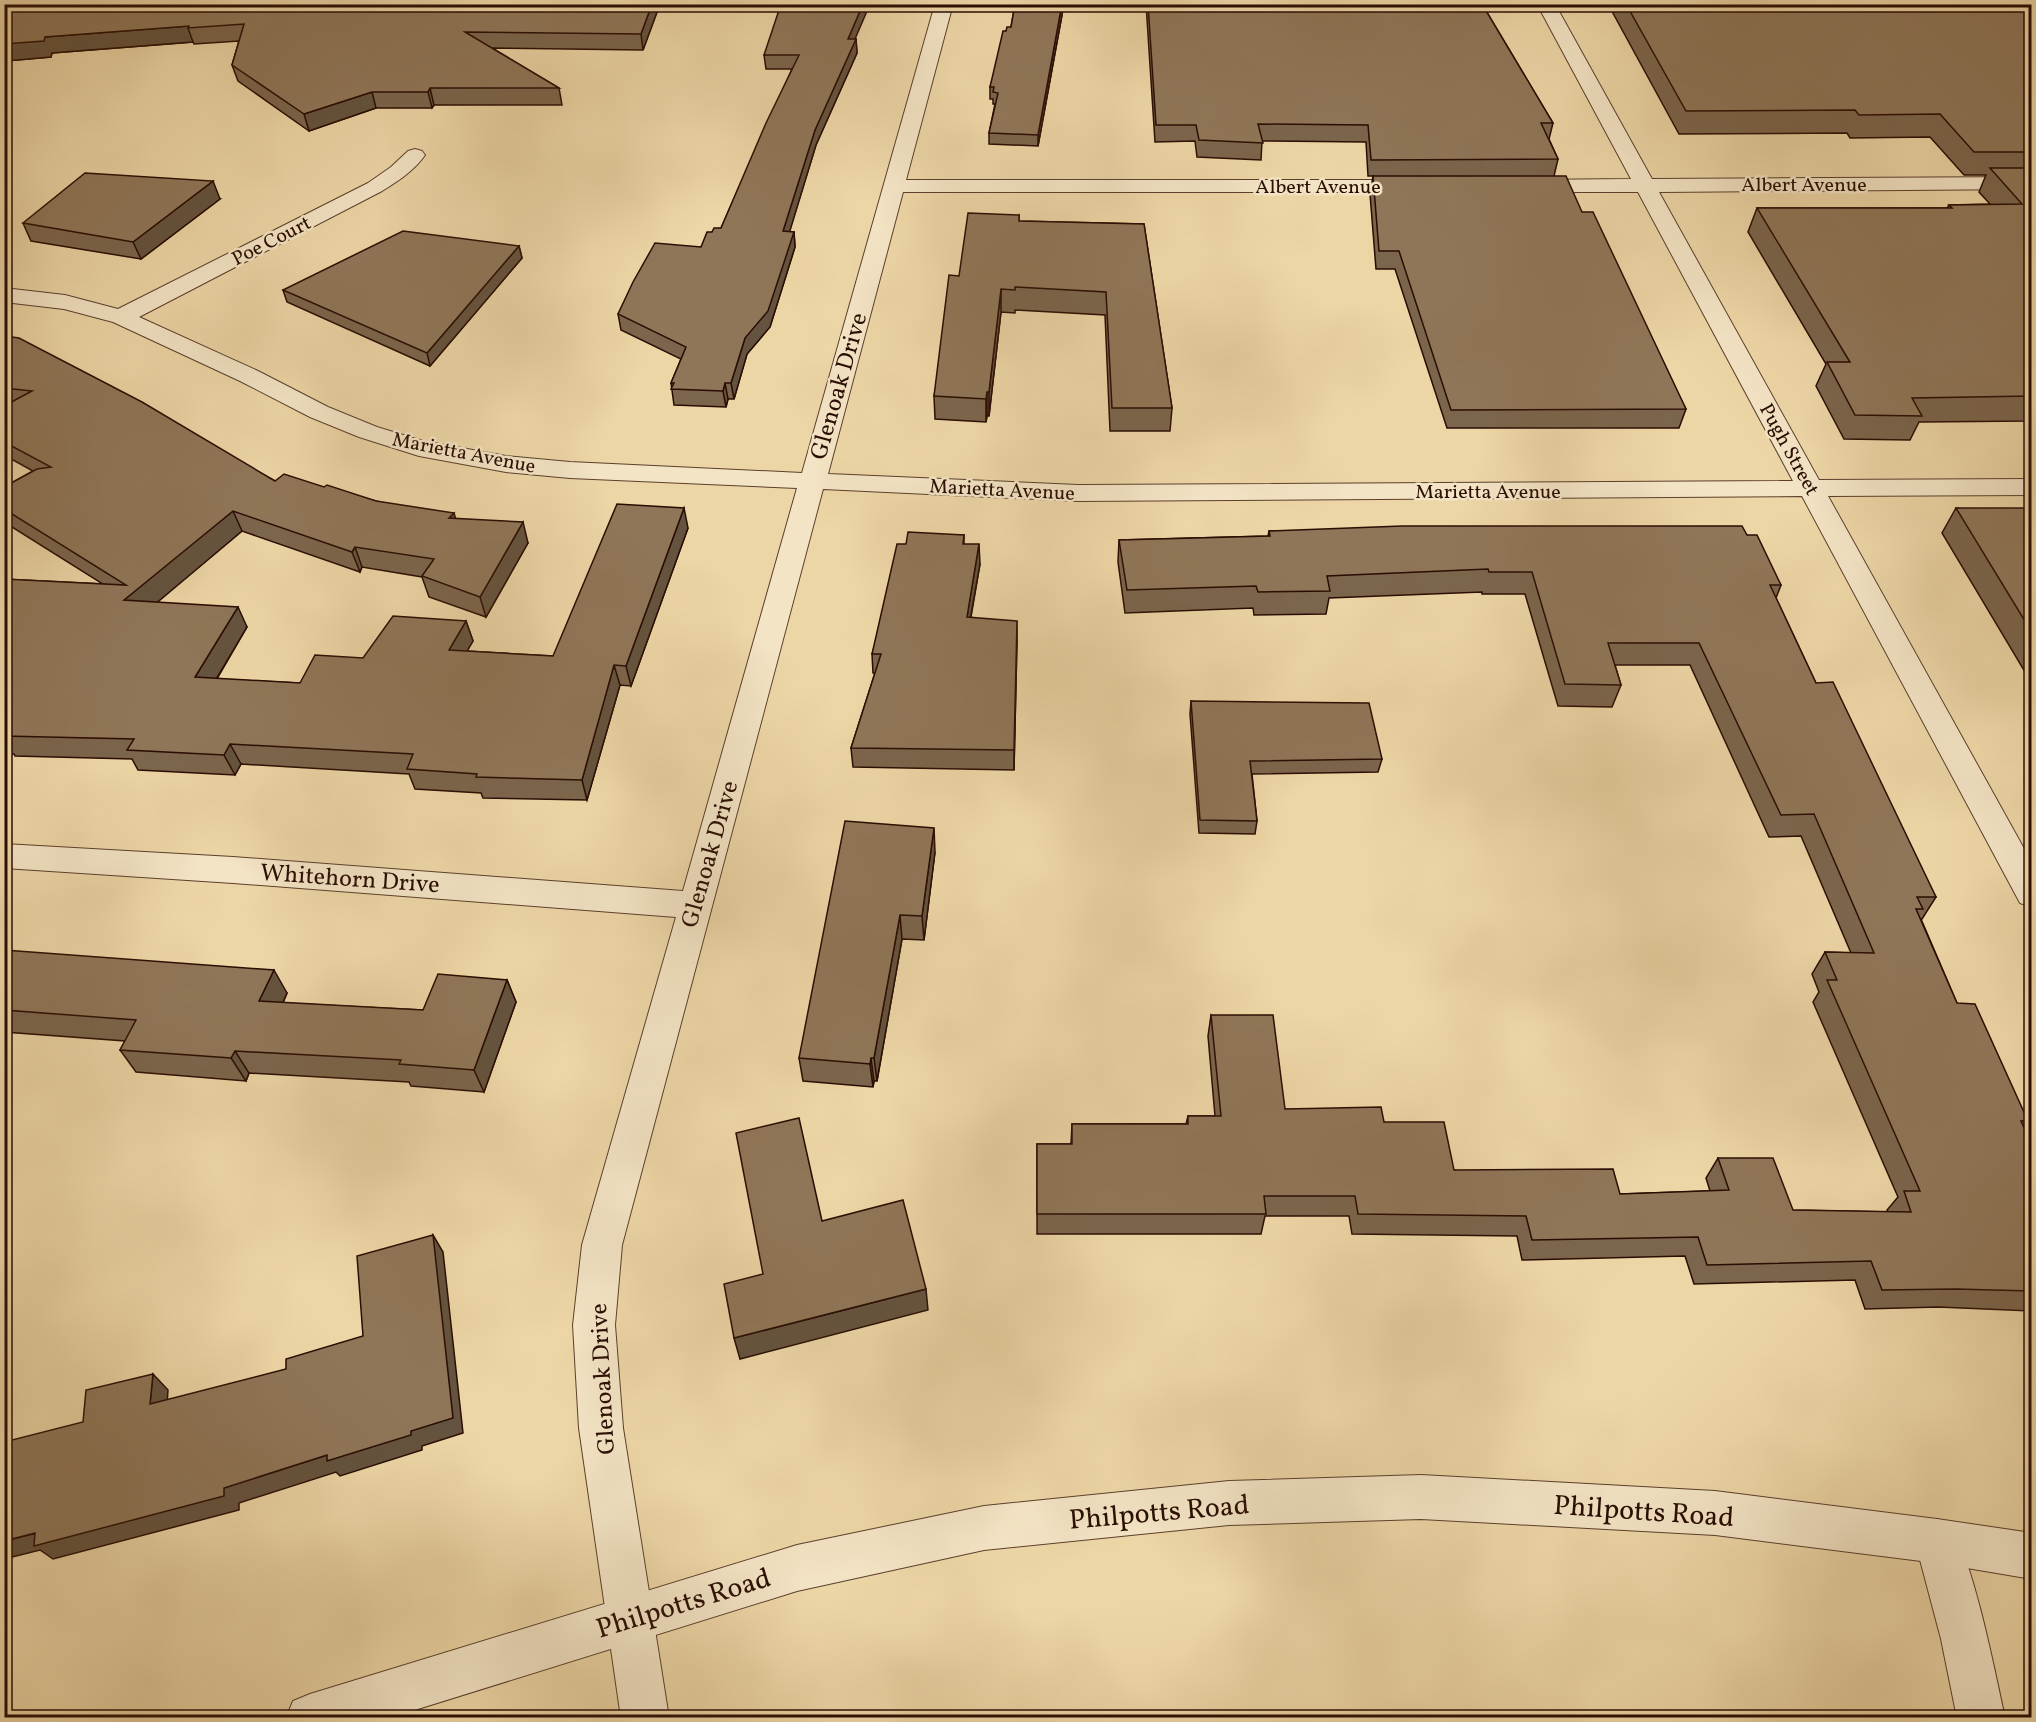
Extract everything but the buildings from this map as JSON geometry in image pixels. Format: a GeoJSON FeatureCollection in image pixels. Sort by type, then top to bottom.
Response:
{"type":"FeatureCollection","features":[{"type":"Feature","properties":{"kind":"street","name":"Glenoak Drive"},"geometry":{"type":"LineString","coordinates":[[645,1718],[601,1428],[594,1324],[602,1245],[944,4]]}},
{"type":"Feature","properties":{"kind":"street","name":"Pugh Street"},"geometry":{"type":"LineString","coordinates":[[1546,4],[2031,894]]}},
{"type":"Feature","properties":{"kind":"street","name":"Poe Court"},"geometry":{"type":"LineString","coordinates":[[121,317],[375,187],[398,171],[415,155]]}},
{"type":"Feature","properties":{"kind":"street","name":"Albert Avenue"},"geometry":{"type":"LineString","coordinates":[[1504,186],[2031,183]]}},
{"type":"Feature","properties":{"kind":"street","name":"Albert Avenue"},"geometry":{"type":"LineString","coordinates":[[893,186],[1434,186]]}},
{"type":"Feature","properties":{"kind":"street","name":"Marietta Avenue"},"geometry":{"type":"LineString","coordinates":[[4,295],[65,302],[121,317],[249,376],[319,412],[368,432],[419,448],[506,464],[570,470],[1078,493],[2031,487]]}},
{"type":"Feature","properties":{"kind":"street","name":"Whitehorn Drive"},"geometry":{"type":"LineString","coordinates":[[4,856],[233,870],[695,905]]}},
{"type":"Feature","properties":{"kind":"street","name":"Philpotts Road"},"geometry":{"type":"LineString","coordinates":[[310,1718],[797,1568],[984,1528],[1229,1503],[1432,1497],[1714,1513],[1937,1541],[2031,1556]]}},
{"type":"Feature","properties":{"kind":"street"},"geometry":{"type":"LineString","coordinates":[[1937,1541],[1964,1639],[1981,1718]]}}]}
